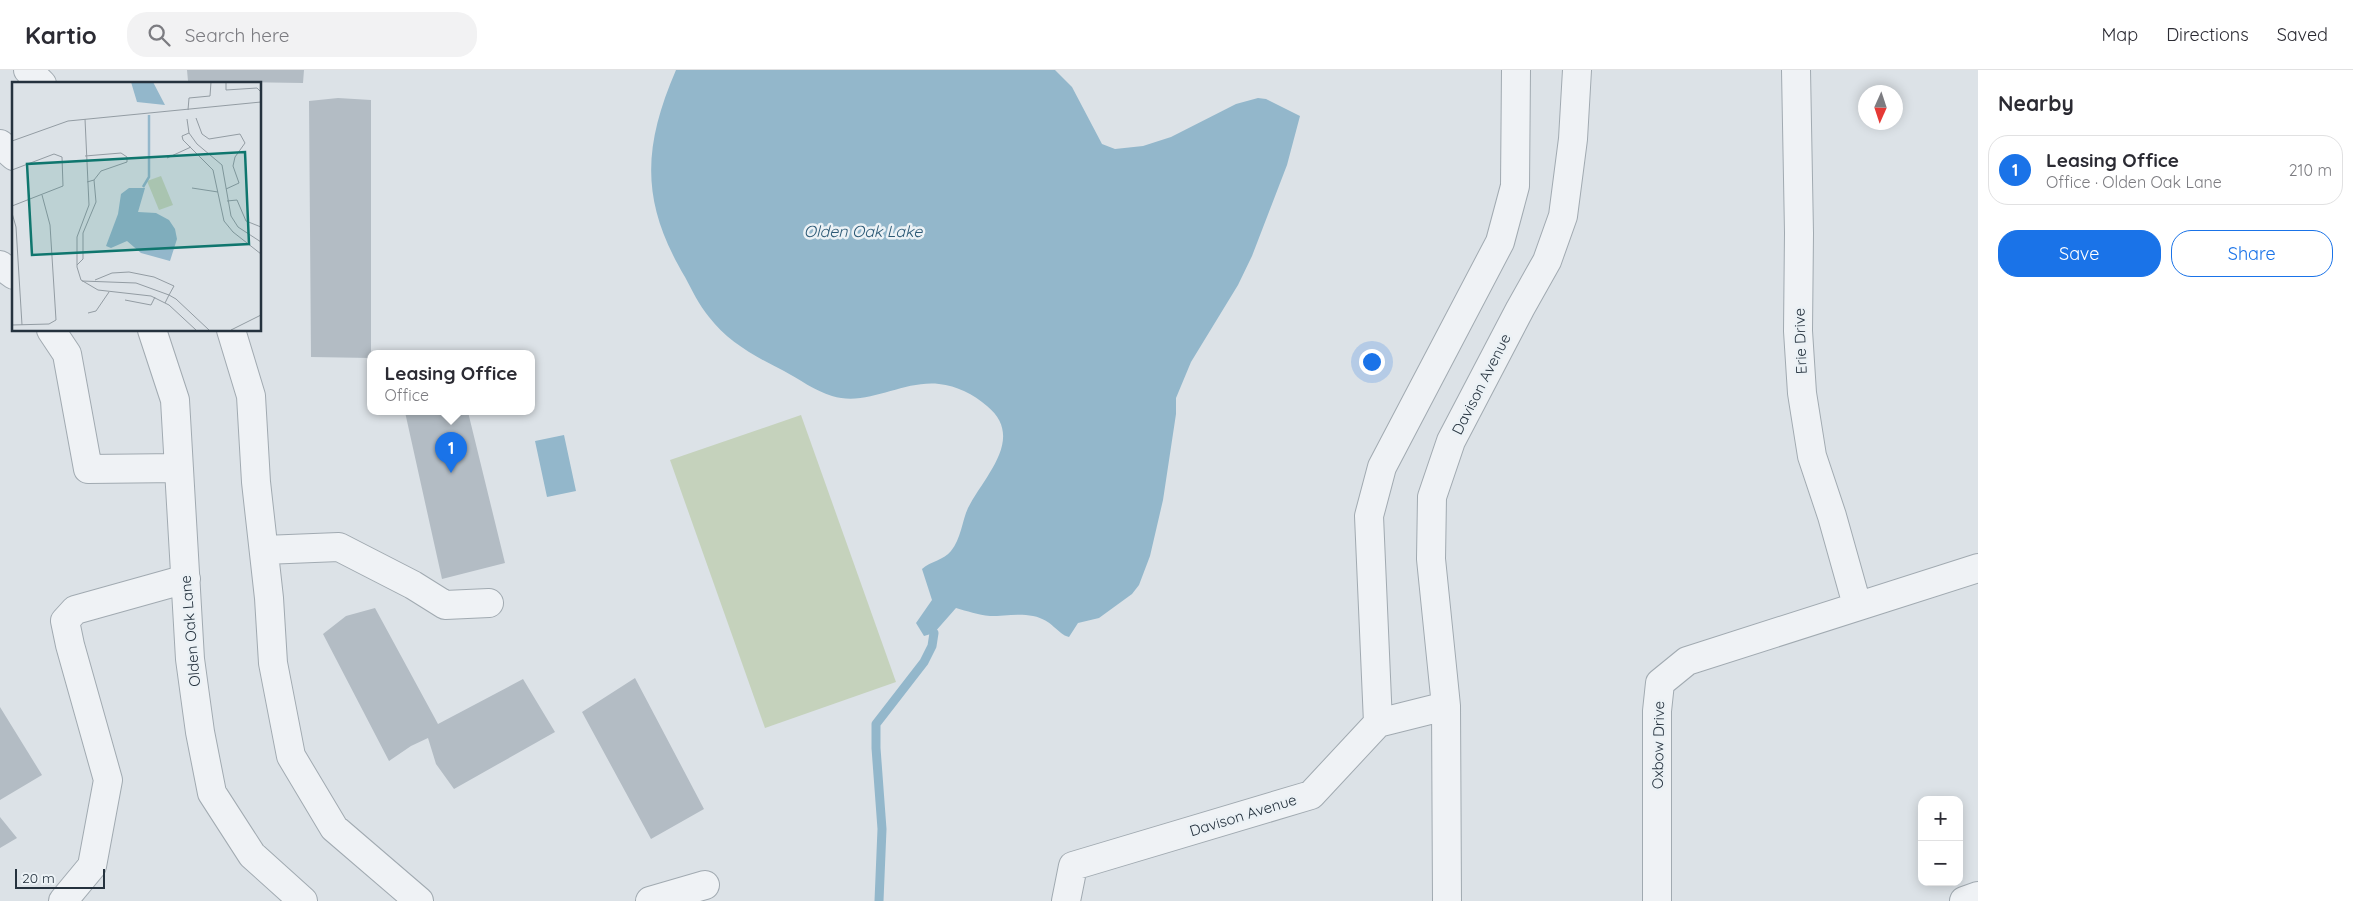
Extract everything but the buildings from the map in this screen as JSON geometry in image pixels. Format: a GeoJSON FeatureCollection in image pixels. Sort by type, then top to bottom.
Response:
{"type":"FeatureCollection","features":[{"type":"Feature","properties":{"kind":"street"},"geometry":{"type":"LineString","coordinates":[[28,70],[40,82]]}},
{"type":"Feature","properties":{"kind":"street"},"geometry":{"type":"LineString","coordinates":[[1446,706],[1378,724],[1370,516],[1382,467],[1500,242],[1515,186],[1516,70]]}},
{"type":"Feature","properties":{"kind":"street","name":"Davison Avenue"},"geometry":{"type":"LineString","coordinates":[[1447,901],[1446,706],[1431,558],[1432,497],[1451,441],[1547,261],[1563,216],[1573,139],[1577,70]]}},
{"type":"Feature","properties":{"kind":"street","name":"Erie Drive"},"geometry":{"type":"LineString","coordinates":[[1796,70],[1799,233],[1798,331],[1802,393],[1812,456],[1832,516],[1857,606]]}},
{"type":"Feature","properties":{"kind":"street"},"geometry":{"type":"LineString","coordinates":[[0,144],[12,154]]}},
{"type":"Feature","properties":{"kind":"street"},"geometry":{"type":"LineString","coordinates":[[0,265],[12,273]]}},
{"type":"Feature","properties":{"kind":"street"},"geometry":{"type":"LineString","coordinates":[[52,331],[67,354],[88,469],[179,468]]}},
{"type":"Feature","properties":{"kind":"street","name":"Olden Oak Lane"},"geometry":{"type":"LineString","coordinates":[[152,331],[175,400],[190,659],[200,732],[212,793],[252,855],[303,901]]}},
{"type":"Feature","properties":{"kind":"street"},"geometry":{"type":"LineString","coordinates":[[231,331],[252,396],[256,482],[264,550],[273,662],[291,756],[334,828],[419,901]]}},
{"type":"Feature","properties":{"kind":"street"},"geometry":{"type":"LineString","coordinates":[[264,550],[339,547],[413,584],[445,605],[489,603]]}},
{"type":"Feature","properties":{"kind":"street"},"geometry":{"type":"LineString","coordinates":[[1857,606],[1978,568]]}},
{"type":"Feature","properties":{"kind":"street"},"geometry":{"type":"LineString","coordinates":[[63,901],[92,866],[108,780],[65,621],[75,610],[186,579]]}},
{"type":"Feature","properties":{"kind":"street","name":"Oxbow Drive"},"geometry":{"type":"LineString","coordinates":[[1657,901],[1657,712],[1660,683],[1687,661],[1771,636],[1857,606]]}},
{"type":"Feature","properties":{"kind":"street","name":"Davison Avenue"},"geometry":{"type":"LineString","coordinates":[[1066,901],[1073,866],[1311,795],[1378,724]]}},
{"type":"Feature","properties":{"kind":"street"},"geometry":{"type":"LineString","coordinates":[[650,901],[704,884]]}},
{"type":"Feature","properties":{"kind":"street"},"geometry":{"type":"LineString","coordinates":[[1964,901],[1978,896]]}},
{"type":"Feature","properties":{"kind":"green space"},"geometry":{"type":"Polygon","coordinates":[[[801,415],[896,682],[765,728],[670,460],[801,415]]]}},
{"type":"Feature","properties":{"kind":"water","name":"Olden Oak Lake"},"geometry":{"type":"Polygon","coordinates":[[[676,70],[1055,70],[1072,87],[1102,144],[1115,149],[1143,146],[1171,137],[1236,104],[1258,98],[1266,99],[1300,116],[1287,165],[1252,256],[1238,285],[1191,362],[1176,398],[1176,414],[1163,500],[1150,556],[1139,585],[1132,594],[1099,618],[1078,623],[1069,637],[1040,618],[1033,616],[990,616],[956,608],[934,633],[924,636],[916,623],[932,600],[922,569],[948,554],[957,541],[968,508],[998,457],[1003,431],[998,418],[987,406],[970,394],[939,384],[912,386],[859,398],[832,396],[813,388],[753,354],[717,326],[705,312],[671,250],[660,225],[654,200],[651,175],[652,151],[657,125],[676,70]]]}},
{"type":"Feature","properties":{"kind":"water"},"geometry":{"type":"Polygon","coordinates":[[[564,435],[576,491],[547,497],[535,441],[564,435]]]}},
{"type":"Feature","properties":{"kind":"waterway"},"geometry":{"type":"LineString","coordinates":[[879,901],[882,829],[876,724],[924,662],[932,646],[934,633]]}},
{"type":"Feature","properties":{"kind":"place","name":"Leasing Office"},"geometry":{"type":"Point","coordinates":[451,473]}}]}
